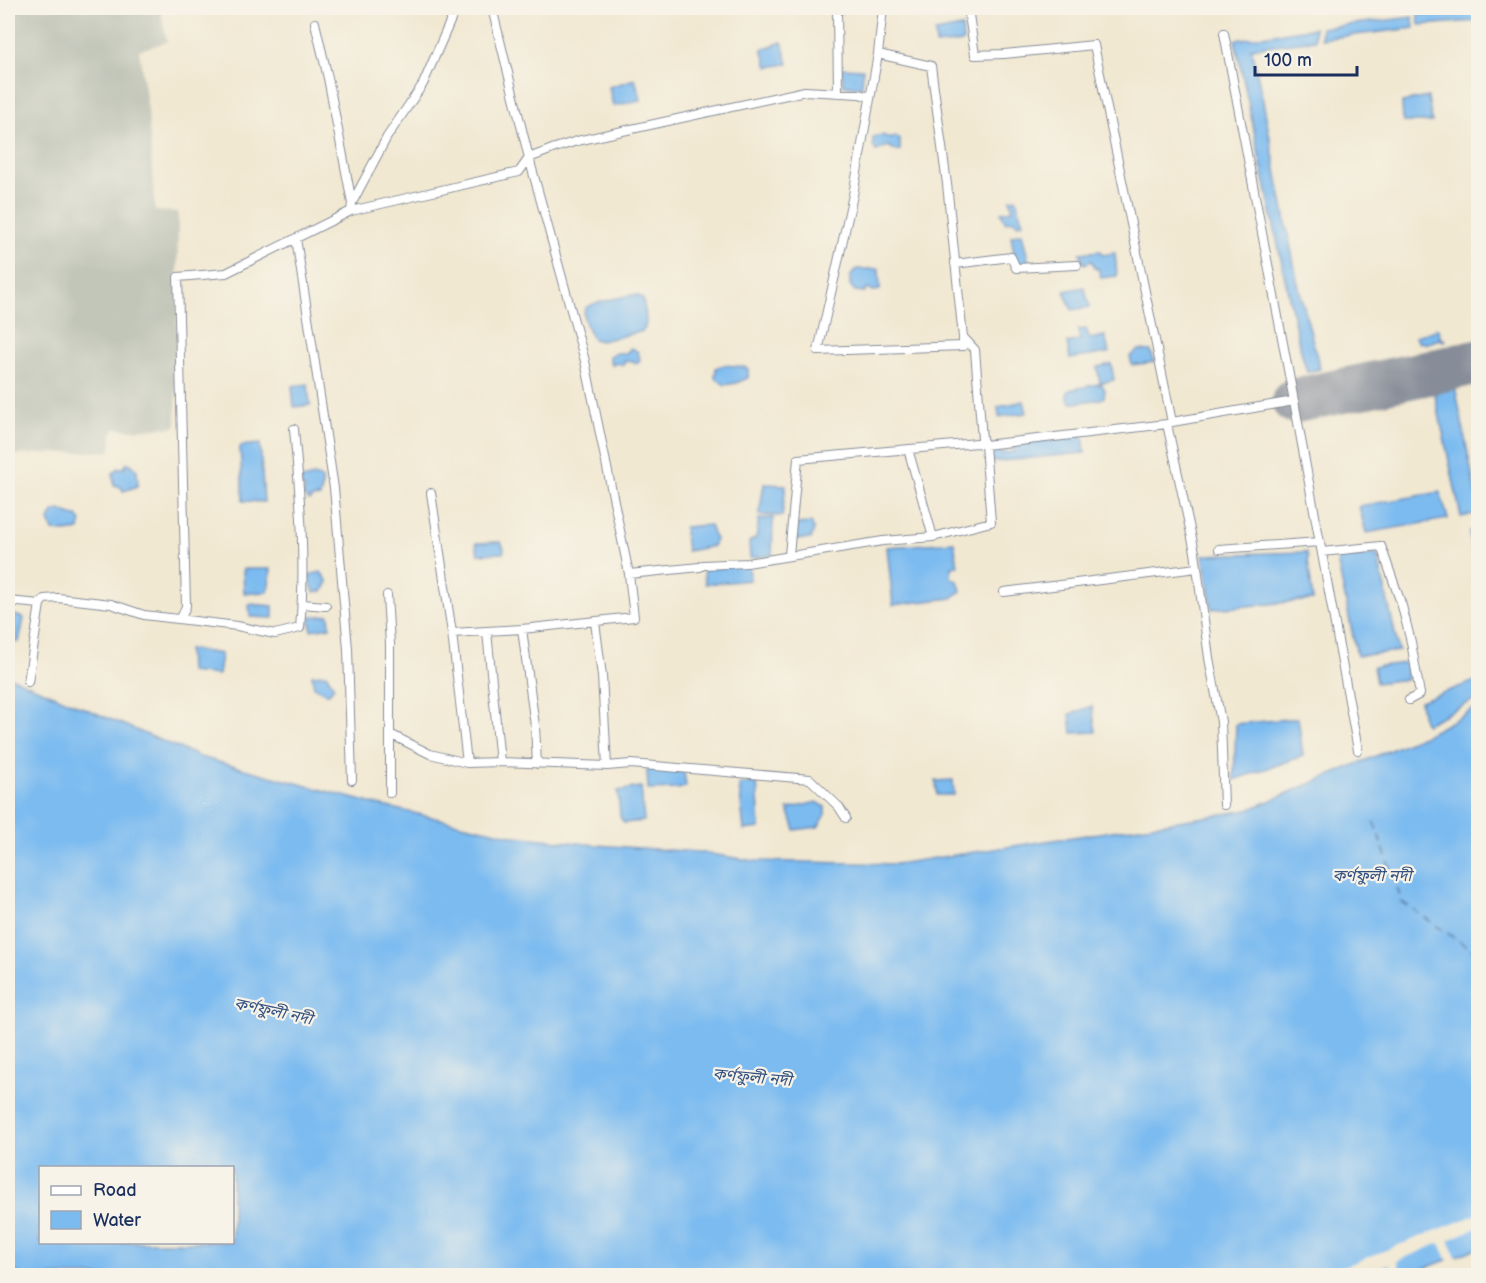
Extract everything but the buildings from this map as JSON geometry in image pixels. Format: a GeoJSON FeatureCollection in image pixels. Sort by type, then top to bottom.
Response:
{"type":"FeatureCollection","features":[{"type":"Feature","properties":{"kind":"street"},"geometry":{"type":"LineString","coordinates":[[352,207],[387,137],[423,84],[456,8]]}},
{"type":"Feature","properties":{"kind":"street"},"geometry":{"type":"LineString","coordinates":[[452,633],[522,630],[634,617],[629,574],[585,361],[529,158],[492,8]]}},
{"type":"Feature","properties":{"kind":"street"},"geometry":{"type":"LineString","coordinates":[[838,93],[837,8],[847,8]]}},
{"type":"Feature","properties":{"kind":"street"},"geometry":{"type":"LineString","coordinates":[[878,54],[931,66],[947,184],[963,346],[818,351],[853,195],[878,54],[883,8]]}},
{"type":"Feature","properties":{"kind":"street"},"geometry":{"type":"LineString","coordinates":[[968,8],[975,55],[1094,45],[1197,568],[1209,658],[1221,722],[1224,805]]}},
{"type":"Feature","properties":{"kind":"street"},"geometry":{"type":"LineString","coordinates":[[315,23],[330,88],[352,207]]}},
{"type":"Feature","properties":{"kind":"street"},"geometry":{"type":"LineString","coordinates":[[1224,33],[1358,750]]}},
{"type":"Feature","properties":{"kind":"street"},"geometry":{"type":"LineString","coordinates":[[178,620],[186,606],[178,277],[226,273],[352,207],[519,172],[529,158],[577,141],[805,91],[859,94],[870,97]]}},
{"type":"Feature","properties":{"kind":"street"},"geometry":{"type":"LineString","coordinates":[[296,238],[334,488],[348,649],[352,780]]}},
{"type":"Feature","properties":{"kind":"street"},"geometry":{"type":"LineString","coordinates":[[955,264],[1011,257],[1016,268],[1077,265]]}},
{"type":"Feature","properties":{"kind":"street"},"geometry":{"type":"LineString","coordinates":[[629,574],[747,562],[883,541],[933,537],[991,522],[986,445],[982,439],[975,350],[963,337]]}},
{"type":"Feature","properties":{"kind":"street"},"geometry":{"type":"LineString","coordinates":[[789,555],[798,459],[977,443],[986,445],[1170,423],[1294,400]]}},
{"type":"Feature","properties":{"kind":"street"},"geometry":{"type":"LineString","coordinates":[[28,682],[40,604],[46,598],[111,604],[144,615],[237,626],[275,634],[300,628],[302,517],[294,429]]}},
{"type":"Feature","properties":{"kind":"street"},"geometry":{"type":"LineString","coordinates":[[908,449],[933,537]]}},
{"type":"Feature","properties":{"kind":"street"},"geometry":{"type":"LineString","coordinates":[[431,493],[452,633],[467,763]]}},
{"type":"Feature","properties":{"kind":"street"},"geometry":{"type":"LineString","coordinates":[[1220,549],[1381,546],[1402,606],[1414,661],[1420,694],[1409,700]]}},
{"type":"Feature","properties":{"kind":"street"},"geometry":{"type":"LineString","coordinates":[[1004,592],[1197,568]]}},
{"type":"Feature","properties":{"kind":"street"},"geometry":{"type":"LineString","coordinates":[[387,595],[390,636],[390,792]]}},
{"type":"Feature","properties":{"kind":"street"},"geometry":{"type":"LineString","coordinates":[[8,601],[40,604]]}},
{"type":"Feature","properties":{"kind":"street"},"geometry":{"type":"LineString","coordinates":[[302,604],[326,606]]}},
{"type":"Feature","properties":{"kind":"street"},"geometry":{"type":"LineString","coordinates":[[595,622],[602,676],[607,766]]}},
{"type":"Feature","properties":{"kind":"street"},"geometry":{"type":"LineString","coordinates":[[522,630],[537,764]]}},
{"type":"Feature","properties":{"kind":"street"},"geometry":{"type":"LineString","coordinates":[[487,632],[500,762]]}},
{"type":"Feature","properties":{"kind":"street"},"geometry":{"type":"LineString","coordinates":[[390,734],[430,754],[467,763],[607,766],[632,764],[810,779],[839,807],[846,818]]}},
{"type":"Feature","properties":{"kind":"shaded area"},"geometry":{"type":"Polygon","coordinates":[[[8,8],[160,8],[167,42],[139,50],[148,111],[155,211],[178,212],[176,427],[130,430],[116,428],[112,433],[111,451],[8,455],[8,8]]]}},
{"type":"Feature","properties":{"kind":"water"},"geometry":{"type":"Polygon","coordinates":[[[1478,10],[1478,21],[1419,25],[1418,14],[1478,10]]]}},
{"type":"Feature","properties":{"kind":"water"},"geometry":{"type":"Polygon","coordinates":[[[1413,17],[1414,28],[1321,39],[1321,28],[1413,17]]]}},
{"type":"Feature","properties":{"kind":"water"},"geometry":{"type":"Polygon","coordinates":[[[962,27],[963,42],[936,45],[935,32],[962,27]]]}},
{"type":"Feature","properties":{"kind":"water"},"geometry":{"type":"Polygon","coordinates":[[[1314,28],[1315,40],[1251,48],[1297,280],[1320,369],[1307,372],[1298,340],[1235,40],[1314,28]]]}},
{"type":"Feature","properties":{"kind":"water"},"geometry":{"type":"Polygon","coordinates":[[[782,42],[788,64],[768,67],[762,49],[782,42]]]}},
{"type":"Feature","properties":{"kind":"water"},"geometry":{"type":"Polygon","coordinates":[[[842,68],[863,69],[862,87],[843,85],[842,68]]]}},
{"type":"Feature","properties":{"kind":"water"},"geometry":{"type":"Polygon","coordinates":[[[635,79],[641,100],[613,106],[609,87],[635,79]]]}},
{"type":"Feature","properties":{"kind":"water"},"geometry":{"type":"Polygon","coordinates":[[[1428,97],[1432,122],[1403,122],[1402,102],[1428,97]]]}},
{"type":"Feature","properties":{"kind":"water"},"geometry":{"type":"Polygon","coordinates":[[[882,135],[891,139],[895,136],[900,139],[900,150],[897,151],[888,146],[876,151],[873,137],[882,135]]]}},
{"type":"Feature","properties":{"kind":"water"},"geometry":{"type":"Polygon","coordinates":[[[1016,198],[1023,223],[1017,224],[1014,220],[1005,222],[1001,212],[1013,210],[1010,199],[1016,198]]]}},
{"type":"Feature","properties":{"kind":"water"},"geometry":{"type":"Polygon","coordinates":[[[1022,233],[1029,263],[1016,264],[1011,236],[1022,233]]]}},
{"type":"Feature","properties":{"kind":"water"},"geometry":{"type":"Polygon","coordinates":[[[1101,251],[1102,255],[1115,253],[1117,276],[1101,278],[1098,268],[1095,269],[1092,261],[1084,264],[1080,253],[1101,251]]]}},
{"type":"Feature","properties":{"kind":"water"},"geometry":{"type":"Polygon","coordinates":[[[856,269],[879,269],[880,290],[855,291],[850,285],[850,277],[856,269]]]}},
{"type":"Feature","properties":{"kind":"water"},"geometry":{"type":"Polygon","coordinates":[[[1084,287],[1090,307],[1072,310],[1064,291],[1084,287]]]}},
{"type":"Feature","properties":{"kind":"water"},"geometry":{"type":"Polygon","coordinates":[[[637,295],[643,299],[646,320],[643,331],[601,341],[593,339],[584,318],[587,307],[637,295]]]}},
{"type":"Feature","properties":{"kind":"water"},"geometry":{"type":"Polygon","coordinates":[[[1436,328],[1439,329],[1439,335],[1444,341],[1440,339],[1425,344],[1419,343],[1415,336],[1436,330],[1436,328]]]}},
{"type":"Feature","properties":{"kind":"water"},"geometry":{"type":"Polygon","coordinates":[[[1086,329],[1090,339],[1105,336],[1109,353],[1070,359],[1067,343],[1080,340],[1078,330],[1086,329]]]}},
{"type":"Feature","properties":{"kind":"water"},"geometry":{"type":"Polygon","coordinates":[[[631,348],[637,351],[640,359],[638,363],[624,361],[622,365],[619,363],[611,365],[609,356],[626,353],[631,348]]]}},
{"type":"Feature","properties":{"kind":"water"},"geometry":{"type":"Polygon","coordinates":[[[1139,350],[1151,351],[1154,362],[1132,365],[1130,356],[1139,350]]]}},
{"type":"Feature","properties":{"kind":"water"},"geometry":{"type":"Polygon","coordinates":[[[1111,364],[1114,380],[1100,383],[1097,367],[1111,364]]]}},
{"type":"Feature","properties":{"kind":"water"},"geometry":{"type":"Polygon","coordinates":[[[724,365],[745,367],[748,369],[748,378],[725,385],[715,378],[716,368],[724,365]]]}},
{"type":"Feature","properties":{"kind":"water"},"geometry":{"type":"Polygon","coordinates":[[[1454,381],[1478,506],[1478,514],[1461,517],[1433,386],[1454,381]]]}},
{"type":"Feature","properties":{"kind":"water"},"geometry":{"type":"Polygon","coordinates":[[[308,384],[310,405],[294,407],[292,386],[308,384]]]}},
{"type":"Feature","properties":{"kind":"water"},"geometry":{"type":"Polygon","coordinates":[[[1102,385],[1105,390],[1104,397],[1101,399],[1074,403],[1068,399],[1069,390],[1102,385]]]}},
{"type":"Feature","properties":{"kind":"water"},"geometry":{"type":"Polygon","coordinates":[[[1024,401],[1027,413],[999,417],[998,407],[1024,401]]]}},
{"type":"Feature","properties":{"kind":"water"},"geometry":{"type":"Polygon","coordinates":[[[1083,435],[1085,453],[991,462],[989,446],[998,444],[1001,453],[1014,452],[1014,445],[1083,435]]]}},
{"type":"Feature","properties":{"kind":"water"},"geometry":{"type":"Polygon","coordinates":[[[260,444],[264,502],[243,501],[240,446],[260,444]]]}},
{"type":"Feature","properties":{"kind":"water"},"geometry":{"type":"Polygon","coordinates":[[[127,463],[137,470],[138,485],[123,491],[121,487],[114,485],[113,473],[119,468],[124,468],[127,463]]]}},
{"type":"Feature","properties":{"kind":"water"},"geometry":{"type":"Polygon","coordinates":[[[314,476],[322,479],[322,488],[320,497],[312,498],[310,501],[303,496],[305,489],[301,486],[302,479],[314,476]]]}},
{"type":"Feature","properties":{"kind":"water"},"geometry":{"type":"Polygon","coordinates":[[[764,484],[786,485],[782,516],[759,515],[764,484]]]}},
{"type":"Feature","properties":{"kind":"water"},"geometry":{"type":"Polygon","coordinates":[[[1440,492],[1448,519],[1366,533],[1359,506],[1440,492]]]}},
{"type":"Feature","properties":{"kind":"water"},"geometry":{"type":"Polygon","coordinates":[[[59,510],[77,516],[81,521],[79,530],[53,531],[49,520],[53,512],[59,510]]]}},
{"type":"Feature","properties":{"kind":"water"},"geometry":{"type":"Polygon","coordinates":[[[773,518],[772,555],[750,558],[749,542],[756,538],[759,519],[773,518]]]}},
{"type":"Feature","properties":{"kind":"water"},"geometry":{"type":"Polygon","coordinates":[[[811,523],[814,529],[811,539],[795,539],[796,524],[811,523]]]}},
{"type":"Feature","properties":{"kind":"water"},"geometry":{"type":"Polygon","coordinates":[[[710,525],[715,540],[713,546],[687,551],[684,527],[710,525]]]}},
{"type":"Feature","properties":{"kind":"water"},"geometry":{"type":"Polygon","coordinates":[[[1478,529],[1478,584],[1469,531],[1478,529]]]}},
{"type":"Feature","properties":{"kind":"water"},"geometry":{"type":"Polygon","coordinates":[[[501,542],[503,553],[478,554],[476,543],[501,542]]]}},
{"type":"Feature","properties":{"kind":"water"},"geometry":{"type":"Polygon","coordinates":[[[954,542],[958,566],[952,567],[951,578],[958,581],[961,591],[952,598],[893,605],[887,547],[954,542]]]}},
{"type":"Feature","properties":{"kind":"water"},"geometry":{"type":"Polygon","coordinates":[[[1307,552],[1313,600],[1212,609],[1203,555],[1307,552]]]}},
{"type":"Feature","properties":{"kind":"water"},"geometry":{"type":"Polygon","coordinates":[[[1377,554],[1399,651],[1357,656],[1337,559],[1377,554]]]}},
{"type":"Feature","properties":{"kind":"water"},"geometry":{"type":"Polygon","coordinates":[[[749,565],[750,580],[705,584],[704,569],[749,565]]]}},
{"type":"Feature","properties":{"kind":"water"},"geometry":{"type":"Polygon","coordinates":[[[243,569],[271,569],[268,592],[244,593],[243,569]]]}},
{"type":"Feature","properties":{"kind":"water"},"geometry":{"type":"Polygon","coordinates":[[[321,572],[328,582],[323,591],[314,592],[308,575],[321,572]]]}},
{"type":"Feature","properties":{"kind":"water"},"geometry":{"type":"Polygon","coordinates":[[[249,604],[273,606],[273,618],[250,617],[249,604]]]}},
{"type":"Feature","properties":{"kind":"water"},"geometry":{"type":"Polygon","coordinates":[[[8,613],[24,618],[19,642],[8,641],[8,613]]]}},
{"type":"Feature","properties":{"kind":"water"},"geometry":{"type":"Polygon","coordinates":[[[329,615],[330,627],[311,630],[310,617],[329,615]]]}},
{"type":"Feature","properties":{"kind":"water"},"geometry":{"type":"Polygon","coordinates":[[[188,649],[221,654],[218,675],[189,672],[188,649]]]}},
{"type":"Feature","properties":{"kind":"water"},"geometry":{"type":"Polygon","coordinates":[[[1405,663],[1407,679],[1376,683],[1373,667],[1405,663]]]}},
{"type":"Feature","properties":{"kind":"water"},"geometry":{"type":"Polygon","coordinates":[[[326,674],[334,687],[328,694],[314,687],[312,675],[326,674]]]}},
{"type":"Feature","properties":{"kind":"water","name":"কর্ণফুলী নদী"},"geometry":{"type":"Polygon","coordinates":[[[8,676],[200,757],[374,804],[514,836],[596,845],[697,852],[755,861],[896,864],[1248,810],[1428,734],[1478,707],[1478,1248],[1407,1275],[26,1276],[8,1269],[8,676]]]}},
{"type":"Feature","properties":{"kind":"water"},"geometry":{"type":"Polygon","coordinates":[[[1478,680],[1478,698],[1426,724],[1423,721],[1420,701],[1478,680]]]}},
{"type":"Feature","properties":{"kind":"water"},"geometry":{"type":"Polygon","coordinates":[[[1092,706],[1096,732],[1072,733],[1070,714],[1092,706]]]}},
{"type":"Feature","properties":{"kind":"water"},"geometry":{"type":"Polygon","coordinates":[[[1298,718],[1303,756],[1234,780],[1236,724],[1298,718]]]}},
{"type":"Feature","properties":{"kind":"water"},"geometry":{"type":"Polygon","coordinates":[[[647,769],[684,772],[686,787],[648,790],[647,769]]]}},
{"type":"Feature","properties":{"kind":"water"},"geometry":{"type":"Polygon","coordinates":[[[953,780],[954,795],[937,795],[936,781],[953,780]]]}},
{"type":"Feature","properties":{"kind":"water"},"geometry":{"type":"Polygon","coordinates":[[[757,782],[760,828],[744,830],[739,785],[757,782]]]}},
{"type":"Feature","properties":{"kind":"water"},"geometry":{"type":"Polygon","coordinates":[[[641,787],[644,821],[624,823],[620,817],[618,791],[641,787]]]}},
{"type":"Feature","properties":{"kind":"water"},"geometry":{"type":"Polygon","coordinates":[[[817,802],[825,807],[825,816],[818,827],[795,830],[788,809],[817,802]]]}},
{"type":"Feature","properties":{"kind":"pier"},"geometry":{"type":"Polygon","coordinates":[[[1478,1214],[1478,1227],[1449,1240],[1457,1259],[1449,1263],[1440,1243],[1397,1261],[1402,1275],[1394,1275],[1389,1264],[1359,1275],[1315,1275],[1353,1263],[1478,1214]]]}},
{"type":"Feature","properties":{"kind":"ferry route"},"geometry":{"type":"LineString","coordinates":[[1374,822],[1402,902],[1478,954]]}},
{"type":"Feature","properties":{"kind":"runway"},"geometry":{"type":"LineString","coordinates":[[1294,401],[1478,362]]}},
{"type":"Feature","properties":{"kind":"railway"},"geometry":{"type":"LineString","coordinates":[[1458,1276],[1478,1267]]}}]}
